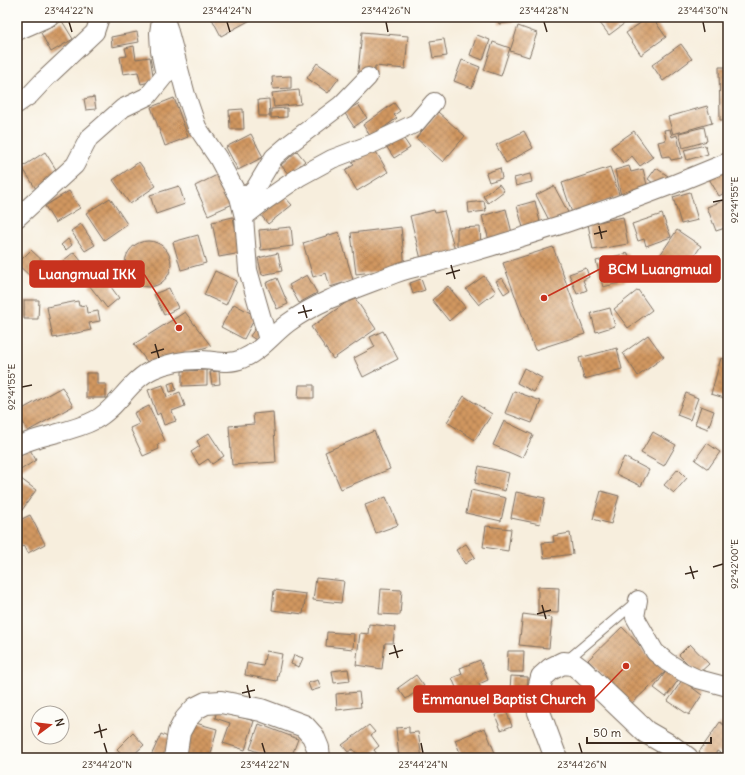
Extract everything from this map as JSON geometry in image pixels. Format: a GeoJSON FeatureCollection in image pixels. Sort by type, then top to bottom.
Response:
{"type":"FeatureCollection","features":[{"type":"Feature","properties":{"kind":"street"},"geometry":{"type":"LineString","coordinates":[[17,31],[49,17]]}},
{"type":"Feature","properties":{"kind":"street"},"geometry":{"type":"LineString","coordinates":[[17,104],[30,95],[95,32],[100,17]]}},
{"type":"Feature","properties":{"kind":"street"},"geometry":{"type":"LineString","coordinates":[[163,17],[197,127],[218,158],[239,197],[244,217],[248,270],[268,340]]}},
{"type":"Feature","properties":{"kind":"street"},"geometry":{"type":"LineString","coordinates":[[17,218],[75,165],[89,138],[123,108],[148,96],[165,75],[160,51],[159,33],[163,17]]}},
{"type":"Feature","properties":{"kind":"street"},"geometry":{"type":"LineString","coordinates":[[239,197],[250,193],[256,187],[274,158],[288,145],[341,105],[368,77]]}},
{"type":"Feature","properties":{"kind":"street"},"geometry":{"type":"LineString","coordinates":[[244,217],[282,188],[332,159],[374,143],[416,123],[434,102]]}},
{"type":"Feature","properties":{"kind":"street"},"geometry":{"type":"LineString","coordinates":[[17,446],[25,442],[76,428],[96,420],[113,407],[138,380],[152,370],[181,361],[200,360],[228,362],[240,360],[252,354],[288,323],[315,307],[351,291],[397,273],[471,253],[553,228],[646,196],[728,162]]}},
{"type":"Feature","properties":{"kind":"street"},"geometry":{"type":"LineString","coordinates":[[638,600],[635,617],[655,652],[683,672],[693,677],[728,687]]}},
{"type":"Feature","properties":{"kind":"street"},"geometry":{"type":"LineString","coordinates":[[556,758],[536,701],[542,678],[552,669],[563,663],[573,664],[581,670],[646,732],[672,747],[687,758]]}},
{"type":"Feature","properties":{"kind":"street"},"geometry":{"type":"LineString","coordinates":[[175,758],[179,732],[186,719],[196,708],[206,703],[221,702],[260,710],[304,726],[313,736],[318,748],[319,758]]}},
{"type":"Feature","properties":{"kind":"lane"},"geometry":{"type":"LineString","coordinates":[[563,663],[638,600]]}},
{"type":"Feature","properties":{"kind":"building"},"geometry":{"type":"Polygon","coordinates":[[[211,17],[256,17],[221,36],[211,17]]]}},
{"type":"Feature","properties":{"kind":"building"},"geometry":{"type":"Polygon","coordinates":[[[498,17],[512,17],[513,22],[499,24],[498,17]]]}},
{"type":"Feature","properties":{"kind":"building"},"geometry":{"type":"Polygon","coordinates":[[[608,17],[633,17],[609,35],[600,23],[608,17]]]}},
{"type":"Feature","properties":{"kind":"building"},"geometry":{"type":"Polygon","coordinates":[[[649,17],[652,17],[666,37],[641,55],[626,33],[649,17]]]}},
{"type":"Feature","properties":{"kind":"building"},"geometry":{"type":"Polygon","coordinates":[[[62,21],[73,39],[51,52],[41,33],[62,21]]]}},
{"type":"Feature","properties":{"kind":"building"},"geometry":{"type":"Polygon","coordinates":[[[518,26],[537,33],[529,57],[510,51],[518,26]]]}},
{"type":"Feature","properties":{"kind":"building"},"geometry":{"type":"Polygon","coordinates":[[[137,32],[139,42],[112,47],[111,37],[137,32]]]}},
{"type":"Feature","properties":{"kind":"building"},"geometry":{"type":"Polygon","coordinates":[[[362,32],[408,36],[405,69],[375,66],[375,74],[358,72],[362,32]]]}},
{"type":"Feature","properties":{"kind":"building"},"geometry":{"type":"Polygon","coordinates":[[[477,35],[490,40],[483,60],[470,55],[477,35]]]}},
{"type":"Feature","properties":{"kind":"building"},"geometry":{"type":"Polygon","coordinates":[[[444,39],[447,56],[433,58],[430,41],[444,39]]]}},
{"type":"Feature","properties":{"kind":"building"},"geometry":{"type":"Polygon","coordinates":[[[493,42],[510,48],[501,76],[484,70],[493,42]]]}},
{"type":"Feature","properties":{"kind":"building"},"geometry":{"type":"Polygon","coordinates":[[[681,44],[692,59],[663,81],[652,65],[681,44]]]}},
{"type":"Feature","properties":{"kind":"building"},"geometry":{"type":"Polygon","coordinates":[[[134,46],[136,59],[150,57],[154,81],[141,84],[138,72],[123,74],[120,57],[127,56],[125,48],[134,46]]]}},
{"type":"Feature","properties":{"kind":"building"},"geometry":{"type":"Polygon","coordinates":[[[462,60],[480,67],[472,88],[454,81],[462,60]]]}},
{"type":"Feature","properties":{"kind":"building"},"geometry":{"type":"Polygon","coordinates":[[[317,63],[339,78],[328,93],[307,78],[317,63]]]}},
{"type":"Feature","properties":{"kind":"building"},"geometry":{"type":"Polygon","coordinates":[[[719,67],[728,67],[728,120],[720,120],[719,67]]]}},
{"type":"Feature","properties":{"kind":"building"},"geometry":{"type":"Polygon","coordinates":[[[291,76],[291,88],[273,89],[272,77],[291,76]]]}},
{"type":"Feature","properties":{"kind":"building"},"geometry":{"type":"Polygon","coordinates":[[[17,79],[26,93],[17,99],[17,79]]]}},
{"type":"Feature","properties":{"kind":"building"},"geometry":{"type":"Polygon","coordinates":[[[299,90],[301,104],[274,107],[272,93],[299,90]]]}},
{"type":"Feature","properties":{"kind":"building"},"geometry":{"type":"Polygon","coordinates":[[[94,97],[96,109],[86,110],[84,99],[94,97]]]}},
{"type":"Feature","properties":{"kind":"building"},"geometry":{"type":"Polygon","coordinates":[[[174,98],[188,137],[165,146],[151,107],[174,98]]]}},
{"type":"Feature","properties":{"kind":"building"},"geometry":{"type":"Polygon","coordinates":[[[269,99],[270,116],[259,116],[258,100],[269,99]]]}},
{"type":"Feature","properties":{"kind":"building"},"geometry":{"type":"Polygon","coordinates":[[[394,103],[400,111],[394,115],[397,118],[371,137],[363,125],[394,103]]]}},
{"type":"Feature","properties":{"kind":"building"},"geometry":{"type":"Polygon","coordinates":[[[358,104],[367,118],[354,127],[344,112],[358,104]]]}},
{"type":"Feature","properties":{"kind":"building"},"geometry":{"type":"Polygon","coordinates":[[[707,106],[712,123],[673,134],[668,117],[707,106]]]}},
{"type":"Feature","properties":{"kind":"building"},"geometry":{"type":"Polygon","coordinates":[[[287,108],[287,117],[271,118],[271,109],[287,108]]]}},
{"type":"Feature","properties":{"kind":"building"},"geometry":{"type":"Polygon","coordinates":[[[243,109],[244,129],[230,129],[229,110],[243,109]]]}},
{"type":"Feature","properties":{"kind":"building"},"geometry":{"type":"Polygon","coordinates":[[[438,112],[465,136],[443,162],[416,138],[438,112]]]}},
{"type":"Feature","properties":{"kind":"building"},"geometry":{"type":"Polygon","coordinates":[[[704,127],[707,141],[683,148],[679,133],[704,127]]]}},
{"type":"Feature","properties":{"kind":"building"},"geometry":{"type":"Polygon","coordinates":[[[670,129],[672,137],[677,135],[682,158],[671,160],[669,156],[662,157],[658,142],[666,140],[664,130],[670,129]]]}},
{"type":"Feature","properties":{"kind":"building"},"geometry":{"type":"Polygon","coordinates":[[[524,131],[533,148],[506,163],[496,145],[524,131]]]}},
{"type":"Feature","properties":{"kind":"building"},"geometry":{"type":"Polygon","coordinates":[[[634,131],[653,157],[640,166],[632,156],[623,163],[611,147],[634,131]]]}},
{"type":"Feature","properties":{"kind":"building"},"geometry":{"type":"Polygon","coordinates":[[[251,134],[263,157],[238,170],[226,147],[251,134]]]}},
{"type":"Feature","properties":{"kind":"building"},"geometry":{"type":"Polygon","coordinates":[[[402,136],[410,148],[394,158],[386,146],[402,136]]]}},
{"type":"Feature","properties":{"kind":"building"},"geometry":{"type":"Polygon","coordinates":[[[372,145],[388,172],[357,191],[345,170],[354,165],[350,159],[372,145]]]}},
{"type":"Feature","properties":{"kind":"building"},"geometry":{"type":"Polygon","coordinates":[[[705,145],[708,154],[687,160],[684,150],[705,145]]]}},
{"type":"Feature","properties":{"kind":"building"},"geometry":{"type":"Polygon","coordinates":[[[297,151],[305,161],[289,175],[281,165],[297,151]]]}},
{"type":"Feature","properties":{"kind":"building"},"geometry":{"type":"Polygon","coordinates":[[[45,152],[59,174],[36,189],[22,167],[45,152]]]}},
{"type":"Feature","properties":{"kind":"building"},"geometry":{"type":"Polygon","coordinates":[[[139,162],[156,186],[130,204],[113,180],[139,162]]]}},
{"type":"Feature","properties":{"kind":"building"},"geometry":{"type":"Polygon","coordinates":[[[629,166],[631,172],[643,169],[649,193],[622,200],[615,170],[629,166]]]}},
{"type":"Feature","properties":{"kind":"building"},"geometry":{"type":"Polygon","coordinates":[[[728,166],[728,191],[719,196],[708,177],[728,166]]]}},
{"type":"Feature","properties":{"kind":"building"},"geometry":{"type":"Polygon","coordinates":[[[610,167],[620,197],[572,213],[562,183],[610,167]]]}},
{"type":"Feature","properties":{"kind":"building"},"geometry":{"type":"Polygon","coordinates":[[[500,168],[502,178],[489,182],[486,173],[500,168]]]}},
{"type":"Feature","properties":{"kind":"building"},"geometry":{"type":"Polygon","coordinates":[[[656,168],[668,176],[659,188],[648,179],[656,168]]]}},
{"type":"Feature","properties":{"kind":"building"},"geometry":{"type":"Polygon","coordinates":[[[221,173],[235,203],[208,215],[195,186],[221,173]]]}},
{"type":"Feature","properties":{"kind":"building"},"geometry":{"type":"Polygon","coordinates":[[[530,174],[532,182],[516,186],[514,178],[530,174]]]}},
{"type":"Feature","properties":{"kind":"building"},"geometry":{"type":"Polygon","coordinates":[[[499,184],[504,191],[488,203],[483,196],[499,184]]]}},
{"type":"Feature","properties":{"kind":"building"},"geometry":{"type":"Polygon","coordinates":[[[179,186],[185,204],[156,214],[150,195],[179,186]]]}},
{"type":"Feature","properties":{"kind":"building"},"geometry":{"type":"Polygon","coordinates":[[[554,186],[570,216],[552,226],[536,195],[554,186]]]}},
{"type":"Feature","properties":{"kind":"building"},"geometry":{"type":"Polygon","coordinates":[[[69,191],[80,208],[55,223],[45,206],[69,191]]]}},
{"type":"Feature","properties":{"kind":"building"},"geometry":{"type":"Polygon","coordinates":[[[690,192],[698,220],[681,224],[673,197],[690,192]]]}},
{"type":"Feature","properties":{"kind":"building"},"geometry":{"type":"Polygon","coordinates":[[[283,195],[292,205],[268,224],[260,214],[283,195]]]}},
{"type":"Feature","properties":{"kind":"building"},"geometry":{"type":"Polygon","coordinates":[[[110,198],[127,224],[104,240],[86,213],[110,198]]]}},
{"type":"Feature","properties":{"kind":"building"},"geometry":{"type":"Polygon","coordinates":[[[728,199],[728,227],[716,231],[707,207],[728,199]]]}},
{"type":"Feature","properties":{"kind":"building"},"geometry":{"type":"Polygon","coordinates":[[[484,201],[486,211],[469,213],[468,203],[484,201]]]}},
{"type":"Feature","properties":{"kind":"building"},"geometry":{"type":"Polygon","coordinates":[[[535,201],[541,226],[524,231],[517,206],[535,201]]]}},
{"type":"Feature","properties":{"kind":"building"},"geometry":{"type":"Polygon","coordinates":[[[506,209],[512,233],[489,240],[482,216],[506,209]]]}},
{"type":"Feature","properties":{"kind":"building"},"geometry":{"type":"Polygon","coordinates":[[[434,210],[435,213],[444,211],[456,254],[422,263],[410,216],[434,210]]]}},
{"type":"Feature","properties":{"kind":"building"},"geometry":{"type":"Polygon","coordinates":[[[662,214],[671,237],[646,246],[644,239],[638,241],[632,224],[662,214]]]}},
{"type":"Feature","properties":{"kind":"building"},"geometry":{"type":"Polygon","coordinates":[[[233,217],[241,253],[219,257],[212,222],[233,217]]]}},
{"type":"Feature","properties":{"kind":"building"},"geometry":{"type":"Polygon","coordinates":[[[623,217],[628,244],[593,250],[588,224],[623,217]]]}},
{"type":"Feature","properties":{"kind":"building"},"geometry":{"type":"Polygon","coordinates":[[[81,224],[95,245],[85,251],[71,231],[81,224]]]}},
{"type":"Feature","properties":{"kind":"building"},"geometry":{"type":"Polygon","coordinates":[[[291,227],[293,246],[261,250],[259,230],[291,227]]]}},
{"type":"Feature","properties":{"kind":"building"},"geometry":{"type":"Polygon","coordinates":[[[401,227],[405,268],[356,274],[351,233],[401,227]]]}},
{"type":"Feature","properties":{"kind":"building"},"geometry":{"type":"Polygon","coordinates":[[[480,227],[481,248],[457,248],[457,228],[480,227]]]}},
{"type":"Feature","properties":{"kind":"building"},"geometry":{"type":"Polygon","coordinates":[[[677,230],[701,246],[680,277],[656,261],[677,230]]]}},
{"type":"Feature","properties":{"kind":"building"},"geometry":{"type":"Polygon","coordinates":[[[339,232],[353,280],[330,287],[326,273],[313,277],[303,243],[339,232]]]}},
{"type":"Feature","properties":{"kind":"building"},"geometry":{"type":"Polygon","coordinates":[[[198,235],[206,263],[181,270],[173,242],[198,235]]]}},
{"type":"Feature","properties":{"kind":"building"},"geometry":{"type":"Polygon","coordinates":[[[68,239],[72,245],[66,250],[61,245],[68,239]]]}},
{"type":"Feature","properties":{"kind":"building"},"geometry":{"type":"Polygon","coordinates":[[[153,241],[165,247],[170,255],[170,273],[165,281],[157,286],[143,287],[131,281],[126,273],[125,259],[131,247],[139,242],[153,241]]]}},
{"type":"Feature","properties":{"kind":"building"},"geometry":{"type":"Polygon","coordinates":[[[553,247],[585,334],[535,350],[503,263],[553,247]]]}},
{"type":"Feature","properties":{"kind":"building"},"geometry":{"type":"Polygon","coordinates":[[[31,250],[45,263],[31,277],[17,264],[31,250]]]}},
{"type":"Feature","properties":{"kind":"building"},"geometry":{"type":"Polygon","coordinates":[[[74,252],[81,261],[64,273],[58,265],[74,252]]]}},
{"type":"Feature","properties":{"kind":"building"},"geometry":{"type":"Polygon","coordinates":[[[278,253],[282,271],[262,275],[258,258],[278,253]]]}},
{"type":"Feature","properties":{"kind":"building"},"geometry":{"type":"Polygon","coordinates":[[[628,253],[635,279],[603,287],[596,261],[628,253]]]}},
{"type":"Feature","properties":{"kind":"building"},"geometry":{"type":"Polygon","coordinates":[[[103,262],[118,281],[111,287],[119,298],[107,308],[89,285],[96,279],[91,273],[103,262]]]}},
{"type":"Feature","properties":{"kind":"building"},"geometry":{"type":"Polygon","coordinates":[[[586,268],[589,277],[583,280],[587,290],[577,294],[569,274],[586,268]]]}},
{"type":"Feature","properties":{"kind":"building"},"geometry":{"type":"Polygon","coordinates":[[[215,271],[237,281],[226,305],[204,295],[215,271]]]}},
{"type":"Feature","properties":{"kind":"building"},"geometry":{"type":"Polygon","coordinates":[[[307,275],[317,293],[299,303],[289,285],[307,275]]]}},
{"type":"Feature","properties":{"kind":"building"},"geometry":{"type":"Polygon","coordinates":[[[484,276],[496,292],[479,305],[466,289],[484,276]]]}},
{"type":"Feature","properties":{"kind":"building"},"geometry":{"type":"Polygon","coordinates":[[[277,278],[288,304],[277,309],[266,283],[277,278]]]}},
{"type":"Feature","properties":{"kind":"building"},"geometry":{"type":"Polygon","coordinates":[[[502,278],[510,290],[504,294],[496,281],[502,278]]]}},
{"type":"Feature","properties":{"kind":"building"},"geometry":{"type":"Polygon","coordinates":[[[421,279],[425,290],[413,294],[410,283],[421,279]]]}},
{"type":"Feature","properties":{"kind":"building"},"geometry":{"type":"Polygon","coordinates":[[[448,286],[465,307],[449,321],[432,300],[448,286]]]}},
{"type":"Feature","properties":{"kind":"building"},"geometry":{"type":"Polygon","coordinates":[[[169,288],[178,308],[164,315],[154,294],[169,288]]]}},
{"type":"Feature","properties":{"kind":"building"},"geometry":{"type":"Polygon","coordinates":[[[638,290],[652,310],[628,328],[614,309],[638,290]]]}},
{"type":"Feature","properties":{"kind":"building"},"geometry":{"type":"Polygon","coordinates":[[[354,297],[376,329],[333,359],[311,327],[354,297]]]}},
{"type":"Feature","properties":{"kind":"building"},"geometry":{"type":"Polygon","coordinates":[[[24,300],[39,300],[38,319],[24,319],[24,300]]]}},
{"type":"Feature","properties":{"kind":"building"},"geometry":{"type":"Polygon","coordinates":[[[78,301],[79,306],[86,305],[87,313],[98,311],[100,321],[89,323],[91,330],[53,338],[47,307],[78,301]]]}},
{"type":"Feature","properties":{"kind":"building"},"geometry":{"type":"Polygon","coordinates":[[[234,304],[256,316],[244,339],[221,327],[234,304]]]}},
{"type":"Feature","properties":{"kind":"building"},"geometry":{"type":"Polygon","coordinates":[[[610,308],[615,326],[596,332],[591,313],[610,308]]]}},
{"type":"Feature","properties":{"kind":"building"},"geometry":{"type":"Polygon","coordinates":[[[185,312],[211,346],[148,363],[134,344],[185,312]]]}},
{"type":"Feature","properties":{"kind":"building"},"geometry":{"type":"Polygon","coordinates":[[[257,326],[262,330],[256,340],[250,336],[257,326]]]}},
{"type":"Feature","properties":{"kind":"building"},"geometry":{"type":"Polygon","coordinates":[[[383,331],[398,359],[363,377],[354,358],[375,347],[370,337],[383,331]]]}},
{"type":"Feature","properties":{"kind":"building"},"geometry":{"type":"Polygon","coordinates":[[[648,335],[664,357],[638,376],[623,353],[648,335]]]}},
{"type":"Feature","properties":{"kind":"building"},"geometry":{"type":"Polygon","coordinates":[[[617,348],[622,369],[584,379],[579,358],[617,348]]]}},
{"type":"Feature","properties":{"kind":"building"},"geometry":{"type":"Polygon","coordinates":[[[721,358],[728,360],[728,399],[711,394],[721,358]]]}},
{"type":"Feature","properties":{"kind":"building"},"geometry":{"type":"Polygon","coordinates":[[[524,368],[542,378],[534,392],[517,383],[524,368]]]}},
{"type":"Feature","properties":{"kind":"building"},"geometry":{"type":"Polygon","coordinates":[[[207,370],[207,385],[182,386],[182,371],[207,370]]]}},
{"type":"Feature","properties":{"kind":"building"},"geometry":{"type":"Polygon","coordinates":[[[219,371],[220,384],[212,385],[210,372],[219,371]]]}},
{"type":"Feature","properties":{"kind":"building"},"geometry":{"type":"Polygon","coordinates":[[[86,373],[97,373],[97,384],[106,384],[106,398],[86,398],[86,373]]]}},
{"type":"Feature","properties":{"kind":"building"},"geometry":{"type":"Polygon","coordinates":[[[174,382],[176,390],[170,392],[168,384],[174,382]]]}},
{"type":"Feature","properties":{"kind":"building"},"geometry":{"type":"Polygon","coordinates":[[[163,385],[167,397],[180,392],[185,406],[172,411],[176,421],[164,425],[160,413],[157,415],[148,390],[163,385]]]}},
{"type":"Feature","properties":{"kind":"building"},"geometry":{"type":"Polygon","coordinates":[[[299,385],[314,385],[314,398],[298,398],[299,385]]]}},
{"type":"Feature","properties":{"kind":"building"},"geometry":{"type":"Polygon","coordinates":[[[62,387],[73,406],[28,431],[17,412],[62,387]]]}},
{"type":"Feature","properties":{"kind":"building"},"geometry":{"type":"Polygon","coordinates":[[[514,391],[541,401],[532,423],[505,413],[514,391]]]}},
{"type":"Feature","properties":{"kind":"building"},"geometry":{"type":"Polygon","coordinates":[[[686,393],[698,398],[690,420],[677,415],[686,393]]]}},
{"type":"Feature","properties":{"kind":"building"},"geometry":{"type":"Polygon","coordinates":[[[464,396],[492,414],[475,440],[447,422],[464,396]]]}},
{"type":"Feature","properties":{"kind":"building"},"geometry":{"type":"Polygon","coordinates":[[[149,406],[165,441],[157,445],[159,449],[143,456],[130,428],[139,424],[134,413],[149,406]]]}},
{"type":"Feature","properties":{"kind":"building"},"geometry":{"type":"Polygon","coordinates":[[[701,406],[714,411],[708,429],[695,424],[701,406]]]}},
{"type":"Feature","properties":{"kind":"building"},"geometry":{"type":"Polygon","coordinates":[[[273,412],[276,462],[232,465],[229,426],[254,424],[253,414],[273,412]]]}},
{"type":"Feature","properties":{"kind":"building"},"geometry":{"type":"Polygon","coordinates":[[[504,421],[533,435],[522,458],[493,445],[504,421]]]}},
{"type":"Feature","properties":{"kind":"building"},"geometry":{"type":"Polygon","coordinates":[[[374,431],[390,469],[341,489],[325,452],[374,431]]]}},
{"type":"Feature","properties":{"kind":"building"},"geometry":{"type":"Polygon","coordinates":[[[653,432],[676,445],[664,466],[641,453],[653,432]]]}},
{"type":"Feature","properties":{"kind":"building"},"geometry":{"type":"Polygon","coordinates":[[[209,433],[224,456],[212,464],[208,459],[199,465],[191,452],[200,446],[197,441],[209,433]]]}},
{"type":"Feature","properties":{"kind":"building"},"geometry":{"type":"Polygon","coordinates":[[[707,443],[720,452],[708,469],[695,460],[707,443]]]}},
{"type":"Feature","properties":{"kind":"building"},"geometry":{"type":"Polygon","coordinates":[[[29,448],[36,460],[19,471],[17,468],[17,455],[29,448]]]}},
{"type":"Feature","properties":{"kind":"building"},"geometry":{"type":"Polygon","coordinates":[[[624,457],[649,470],[641,486],[616,474],[624,457]]]}},
{"type":"Feature","properties":{"kind":"building"},"geometry":{"type":"Polygon","coordinates":[[[479,466],[509,473],[505,491],[475,483],[479,466]]]}},
{"type":"Feature","properties":{"kind":"building"},"geometry":{"type":"Polygon","coordinates":[[[678,469],[687,478],[674,493],[664,485],[678,469]]]}},
{"type":"Feature","properties":{"kind":"building"},"geometry":{"type":"Polygon","coordinates":[[[17,476],[36,490],[20,513],[17,510],[17,476]]]}},
{"type":"Feature","properties":{"kind":"building"},"geometry":{"type":"Polygon","coordinates":[[[471,490],[506,498],[501,521],[466,513],[471,490]]]}},
{"type":"Feature","properties":{"kind":"building"},"geometry":{"type":"Polygon","coordinates":[[[601,491],[619,496],[611,524],[593,519],[601,491]]]}},
{"type":"Feature","properties":{"kind":"building"},"geometry":{"type":"Polygon","coordinates":[[[516,492],[545,498],[540,524],[511,518],[516,492]]]}},
{"type":"Feature","properties":{"kind":"building"},"geometry":{"type":"Polygon","coordinates":[[[386,497],[398,525],[376,533],[365,505],[386,497]]]}},
{"type":"Feature","properties":{"kind":"building"},"geometry":{"type":"Polygon","coordinates":[[[30,515],[45,544],[28,553],[25,547],[17,545],[17,519],[22,519],[30,515]]]}},
{"type":"Feature","properties":{"kind":"building"},"geometry":{"type":"Polygon","coordinates":[[[486,526],[511,529],[508,551],[483,547],[486,526]]]}},
{"type":"Feature","properties":{"kind":"building"},"geometry":{"type":"Polygon","coordinates":[[[570,533],[573,554],[544,558],[542,543],[554,542],[553,536],[570,533]]]}},
{"type":"Feature","properties":{"kind":"building"},"geometry":{"type":"Polygon","coordinates":[[[466,544],[475,557],[465,564],[456,550],[466,544]]]}},
{"type":"Feature","properties":{"kind":"building"},"geometry":{"type":"Polygon","coordinates":[[[316,578],[344,581],[341,603],[313,600],[316,578]]]}},
{"type":"Feature","properties":{"kind":"building"},"geometry":{"type":"Polygon","coordinates":[[[538,587],[559,588],[558,613],[538,612],[538,587]]]}},
{"type":"Feature","properties":{"kind":"building"},"geometry":{"type":"Polygon","coordinates":[[[381,589],[402,590],[400,615],[379,614],[381,589]]]}},
{"type":"Feature","properties":{"kind":"building"},"geometry":{"type":"Polygon","coordinates":[[[274,590],[306,594],[303,614],[272,610],[274,590]]]}},
{"type":"Feature","properties":{"kind":"building"},"geometry":{"type":"Polygon","coordinates":[[[523,614],[552,618],[549,648],[519,645],[523,614]]]}},
{"type":"Feature","properties":{"kind":"building"},"geometry":{"type":"Polygon","coordinates":[[[369,624],[395,627],[393,643],[385,643],[382,669],[356,665],[360,633],[368,634],[369,624]]]}},
{"type":"Feature","properties":{"kind":"building"},"geometry":{"type":"Polygon","coordinates":[[[622,627],[665,672],[630,705],[588,660],[622,627]]]}},
{"type":"Feature","properties":{"kind":"building"},"geometry":{"type":"Polygon","coordinates":[[[327,632],[354,634],[353,649],[326,646],[327,632]]]}},
{"type":"Feature","properties":{"kind":"building"},"geometry":{"type":"Polygon","coordinates":[[[690,644],[709,664],[698,674],[679,655],[690,644]]]}},
{"type":"Feature","properties":{"kind":"building"},"geometry":{"type":"Polygon","coordinates":[[[266,651],[282,654],[277,681],[245,675],[247,663],[263,666],[266,651]]]}},
{"type":"Feature","properties":{"kind":"building"},"geometry":{"type":"Polygon","coordinates":[[[508,651],[524,651],[523,672],[507,672],[508,651]]]}},
{"type":"Feature","properties":{"kind":"building"},"geometry":{"type":"Polygon","coordinates":[[[294,655],[303,658],[299,667],[291,664],[294,655]]]}},
{"type":"Feature","properties":{"kind":"building"},"geometry":{"type":"Polygon","coordinates":[[[480,660],[488,680],[479,684],[484,695],[463,704],[452,678],[462,674],[460,668],[480,660]]]}},
{"type":"Feature","properties":{"kind":"building"},"geometry":{"type":"Polygon","coordinates":[[[348,669],[350,681],[334,683],[332,671],[348,669]]]}},
{"type":"Feature","properties":{"kind":"building"},"geometry":{"type":"Polygon","coordinates":[[[667,670],[679,679],[666,697],[654,688],[667,670]]]}},
{"type":"Feature","properties":{"kind":"building"},"geometry":{"type":"Polygon","coordinates":[[[416,675],[424,686],[406,699],[398,688],[416,675]]]}},
{"type":"Feature","properties":{"kind":"building"},"geometry":{"type":"Polygon","coordinates":[[[511,676],[528,677],[527,704],[509,703],[511,676]]]}},
{"type":"Feature","properties":{"kind":"building"},"geometry":{"type":"Polygon","coordinates":[[[318,680],[321,688],[311,691],[308,683],[318,680]]]}},
{"type":"Feature","properties":{"kind":"building"},"geometry":{"type":"Polygon","coordinates":[[[682,680],[702,695],[689,715],[668,701],[682,680]]]}},
{"type":"Feature","properties":{"kind":"building"},"geometry":{"type":"Polygon","coordinates":[[[359,692],[361,707],[337,710],[336,694],[359,692]]]}},
{"type":"Feature","properties":{"kind":"building"},"geometry":{"type":"Polygon","coordinates":[[[217,710],[254,721],[245,750],[223,743],[230,723],[215,718],[217,710]]]}},
{"type":"Feature","properties":{"kind":"building"},"geometry":{"type":"Polygon","coordinates":[[[506,711],[512,726],[501,730],[495,715],[506,711]]]}},
{"type":"Feature","properties":{"kind":"building"},"geometry":{"type":"Polygon","coordinates":[[[192,722],[217,729],[210,758],[183,758],[192,722]]]}},
{"type":"Feature","properties":{"kind":"building"},"geometry":{"type":"Polygon","coordinates":[[[720,722],[728,728],[728,758],[717,751],[713,758],[707,758],[699,752],[720,722]]]}},
{"type":"Feature","properties":{"kind":"building"},"geometry":{"type":"Polygon","coordinates":[[[259,724],[298,739],[291,758],[273,758],[250,749],[259,724]]]}},
{"type":"Feature","properties":{"kind":"building"},"geometry":{"type":"Polygon","coordinates":[[[369,725],[375,732],[371,735],[379,746],[374,750],[380,758],[367,758],[366,756],[360,758],[353,749],[348,752],[342,745],[369,725]]]}},
{"type":"Feature","properties":{"kind":"building"},"geometry":{"type":"Polygon","coordinates":[[[409,727],[409,733],[418,732],[422,758],[399,758],[396,728],[409,727]]]}},
{"type":"Feature","properties":{"kind":"building"},"geometry":{"type":"Polygon","coordinates":[[[485,728],[497,758],[462,758],[455,740],[485,728]]]}},
{"type":"Feature","properties":{"kind":"building"},"geometry":{"type":"Polygon","coordinates":[[[133,733],[144,745],[130,758],[126,758],[117,749],[133,733]]]}},
{"type":"Feature","properties":{"kind":"building"},"geometry":{"type":"Polygon","coordinates":[[[161,734],[174,740],[166,758],[150,758],[161,734]]]}},
{"type":"Feature","properties":{"kind":"place","name":"BCM Luangmual"},"geometry":{"type":"Point","coordinates":[544,298]}},
{"type":"Feature","properties":{"kind":"place","name":"Luangmual IKK"},"geometry":{"type":"Point","coordinates":[179,328]}},
{"type":"Feature","properties":{"kind":"place","name":"Emmanuel Baptist Church"},"geometry":{"type":"Point","coordinates":[626,666]}}]}
